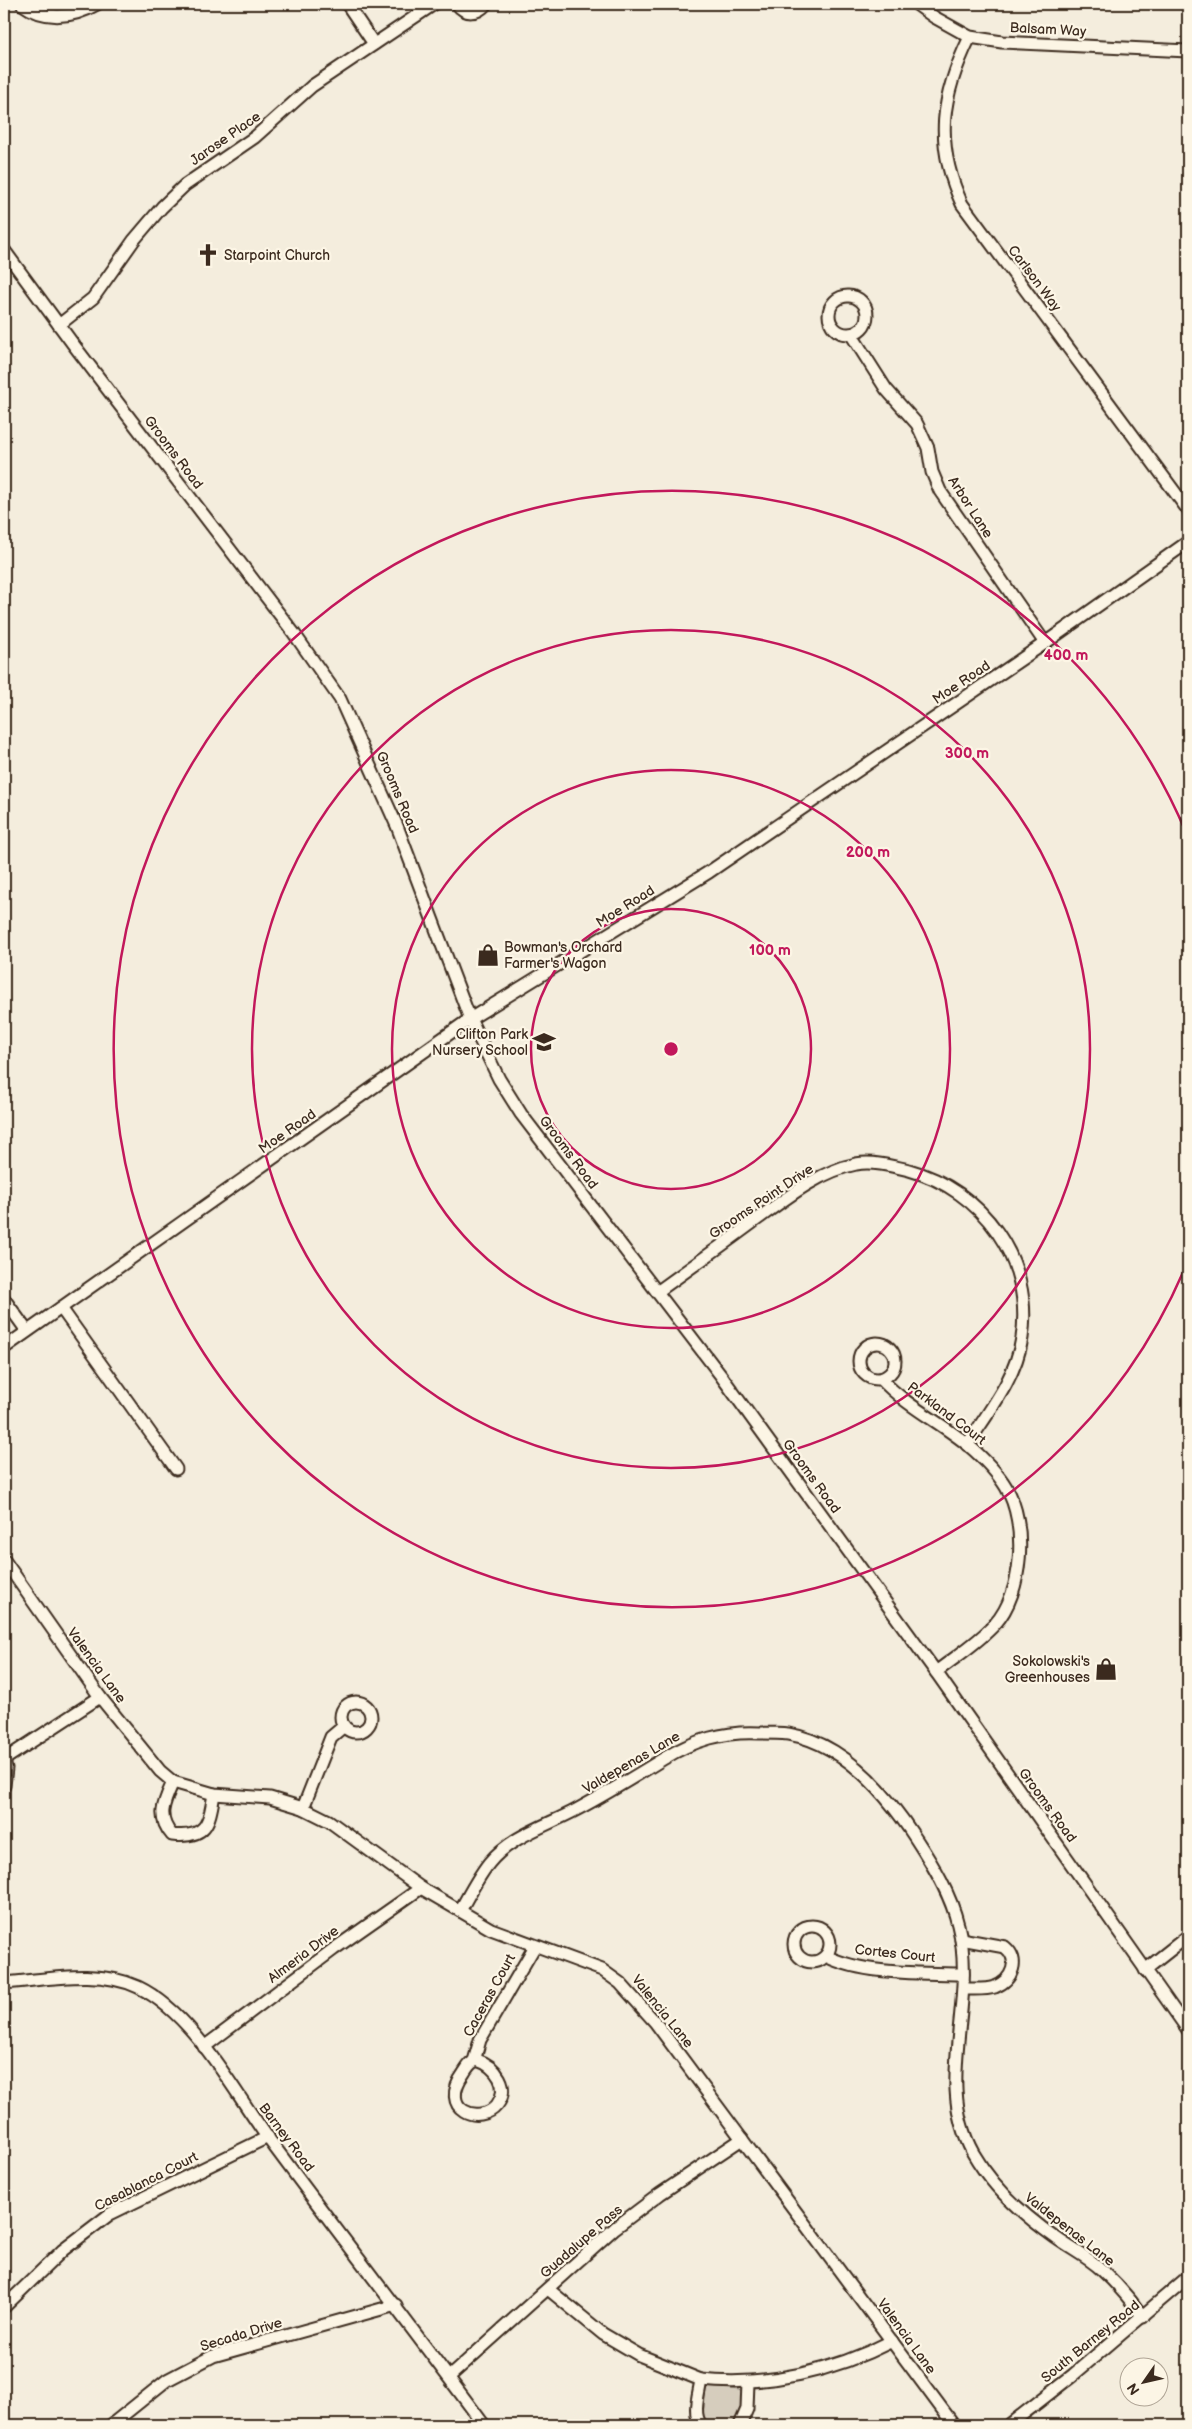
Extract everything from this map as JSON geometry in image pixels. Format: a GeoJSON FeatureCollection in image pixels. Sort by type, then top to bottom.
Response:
{"type":"FeatureCollection","features":[{"type":"Feature","properties":{"kind":"street"},"geometry":{"type":"LineString","coordinates":[[22,4],[36,12],[63,16],[71,16],[97,4]]}},
{"type":"Feature","properties":{"kind":"street"},"geometry":{"type":"LineString","coordinates":[[347,4],[374,44]]}},
{"type":"Feature","properties":{"kind":"street","name":"Jarose Place"},"geometry":{"type":"LineString","coordinates":[[59,324],[93,298],[134,240],[184,185],[255,137],[312,86],[434,4]]}},
{"type":"Feature","properties":{"kind":"street"},"geometry":{"type":"LineString","coordinates":[[457,4],[462,10],[472,12],[486,4]]}},
{"type":"Feature","properties":{"kind":"street","name":"Balsam Way"},"geometry":{"type":"LineString","coordinates":[[916,4],[934,17],[970,37],[1002,42],[1188,51]]}},
{"type":"Feature","properties":{"kind":"street","name":"Carlson Way"},"geometry":{"type":"LineString","coordinates":[[970,37],[956,68],[944,119],[943,142],[958,196],[972,219],[1188,510]]}},
{"type":"Feature","properties":{"kind":"street","name":"Grooms Road"},"geometry":{"type":"LineString","coordinates":[[4,250],[293,632],[340,700],[397,826],[470,1019],[499,1079],[521,1114],[722,1377],[936,1672],[1188,2030]]}},
{"type":"Feature","properties":{"kind":"street","name":"Arbor Lane"},"geometry":{"type":"LineString","coordinates":[[852,334],[886,389],[917,424],[928,448],[932,472],[940,491],[1045,643]]}},
{"type":"Feature","properties":{"kind":"street","name":"Moe Road"},"geometry":{"type":"LineString","coordinates":[[4,1348],[470,1019],[709,872],[1045,643],[1188,542]]}},
{"type":"Feature","properties":{"kind":"street","name":"Grooms Point Drive"},"geometry":{"type":"LineString","coordinates":[[657,1292],[800,1189],[829,1173],[857,1164],[881,1164],[920,1173],[943,1182],[982,1212],[997,1230],[1011,1252],[1022,1294],[1022,1338],[1012,1374],[968,1445]]}},
{"type":"Feature","properties":{"kind":"street"},"geometry":{"type":"LineString","coordinates":[[4,1299],[27,1331]]}},
{"type":"Feature","properties":{"kind":"street"},"geometry":{"type":"LineString","coordinates":[[61,1308],[176,1469]]}},
{"type":"Feature","properties":{"kind":"street","name":"Parkland Court"},"geometry":{"type":"LineString","coordinates":[[881,1378],[901,1398],[968,1445],[990,1466],[1007,1488],[1018,1518],[1019,1559],[1012,1590],[996,1623],[936,1672]]}},
{"type":"Feature","properties":{"kind":"street","name":"Valencia Lane"},"geometry":{"type":"LineString","coordinates":[[4,1560],[100,1697],[154,1764],[172,1782],[214,1794],[270,1798],[303,1808],[328,1821],[421,1888],[460,1912],[491,1929],[535,1946],[592,1964],[620,1982],[655,2022],[954,2425]]}},
{"type":"Feature","properties":{"kind":"street"},"geometry":{"type":"LineString","coordinates":[[4,1786],[4,1759],[100,1697]]}},
{"type":"Feature","properties":{"kind":"street"},"geometry":{"type":"LineString","coordinates":[[303,1808],[331,1737],[344,1726]]}},
{"type":"Feature","properties":{"kind":"street","name":"Valdepenas Lane"},"geometry":{"type":"LineString","coordinates":[[460,1912],[489,1863],[516,1840],[612,1791],[679,1749],[712,1736],[736,1732],[789,1734],[818,1743],[849,1762],[881,1793],[903,1819],[927,1856],[948,1896],[961,1939],[964,1989],[956,2043],[955,2082],[963,2128],[973,2152],[992,2181],[1013,2204],[1034,2222],[1102,2271],[1130,2299],[1143,2317]]}},
{"type":"Feature","properties":{"kind":"street"},"geometry":{"type":"LineString","coordinates":[[172,1782],[164,1802],[162,1823],[172,1835],[188,1837],[203,1830],[209,1821],[214,1794]]}},
{"type":"Feature","properties":{"kind":"street","name":"Almeria Drive"},"geometry":{"type":"LineString","coordinates":[[204,2047],[334,1949],[421,1888]]}},
{"type":"Feature","properties":{"kind":"street"},"geometry":{"type":"LineString","coordinates":[[1145,1970],[1188,1936]]}},
{"type":"Feature","properties":{"kind":"street"},"geometry":{"type":"LineString","coordinates":[[961,1939],[1005,1947],[1010,1951],[1014,1966],[1011,1975],[994,1987],[964,1989]]}},
{"type":"Feature","properties":{"kind":"street","name":"Caceras Court"},"geometry":{"type":"LineString","coordinates":[[474,2061],[481,2061],[496,2072],[502,2087],[498,2103],[490,2111],[480,2114],[469,2113],[459,2106],[454,2092],[458,2081],[474,2061],[480,2040],[535,1946]]}},
{"type":"Feature","properties":{"kind":"street","name":"Cortes Court"},"geometry":{"type":"LineString","coordinates":[[826,1956],[841,1962],[885,1970],[963,1974]]}},
{"type":"Feature","properties":{"kind":"street","name":"Barney Road"},"geometry":{"type":"LineString","coordinates":[[4,1983],[88,1977],[114,1979],[155,1996],[177,2015],[204,2047],[268,2137],[396,2305],[484,2425]]}},
{"type":"Feature","properties":{"kind":"street","name":"Casablanca Court"},"geometry":{"type":"LineString","coordinates":[[4,2306],[63,2250],[110,2214],[268,2137]]}},
{"type":"Feature","properties":{"kind":"street","name":"Guadalupe Pass"},"geometry":{"type":"LineString","coordinates":[[449,2377],[615,2228],[660,2194],[742,2139]]}},
{"type":"Feature","properties":{"kind":"street","name":"South Barney Road"},"geometry":{"type":"LineString","coordinates":[[1008,2425],[1143,2317],[1188,2277]]}},
{"type":"Feature","properties":{"kind":"street"},"geometry":{"type":"LineString","coordinates":[[548,2289],[603,2334],[640,2354],[701,2380],[748,2382],[824,2369],[862,2356],[892,2341]]}},
{"type":"Feature","properties":{"kind":"street","name":"Secada Drive"},"geometry":{"type":"LineString","coordinates":[[111,2425],[167,2380],[213,2356],[396,2305]]}},
{"type":"Feature","properties":{"kind":"street"},"geometry":{"type":"LineString","coordinates":[[701,2380],[696,2410],[698,2421],[701,2425]]}},
{"type":"Feature","properties":{"kind":"street"},"geometry":{"type":"LineString","coordinates":[[740,2425],[747,2409],[748,2382]]}},
{"type":"Feature","properties":{"kind":"shaded area"},"geometry":{"type":"Polygon","coordinates":[[[710,2386],[739,2390],[743,2394],[740,2415],[734,2425],[709,2425],[703,2415],[706,2390],[710,2386]]]}},
{"type":"Feature","properties":{"kind":"place","name":"Starpoint Church"},"geometry":{"type":"Point","coordinates":[208,255]}},
{"type":"Feature","properties":{"kind":"place","name":"Bowman's Orchard Farmer's Wagon"},"geometry":{"type":"Point","coordinates":[488,955]}},
{"type":"Feature","properties":{"kind":"place","name":"Clifton Park Nursery School"},"geometry":{"type":"Point","coordinates":[544,1042]}},
{"type":"Feature","properties":{"kind":"place","name":"Sokolowski's Greenhouses"},"geometry":{"type":"Point","coordinates":[1106,1669]}}]}
